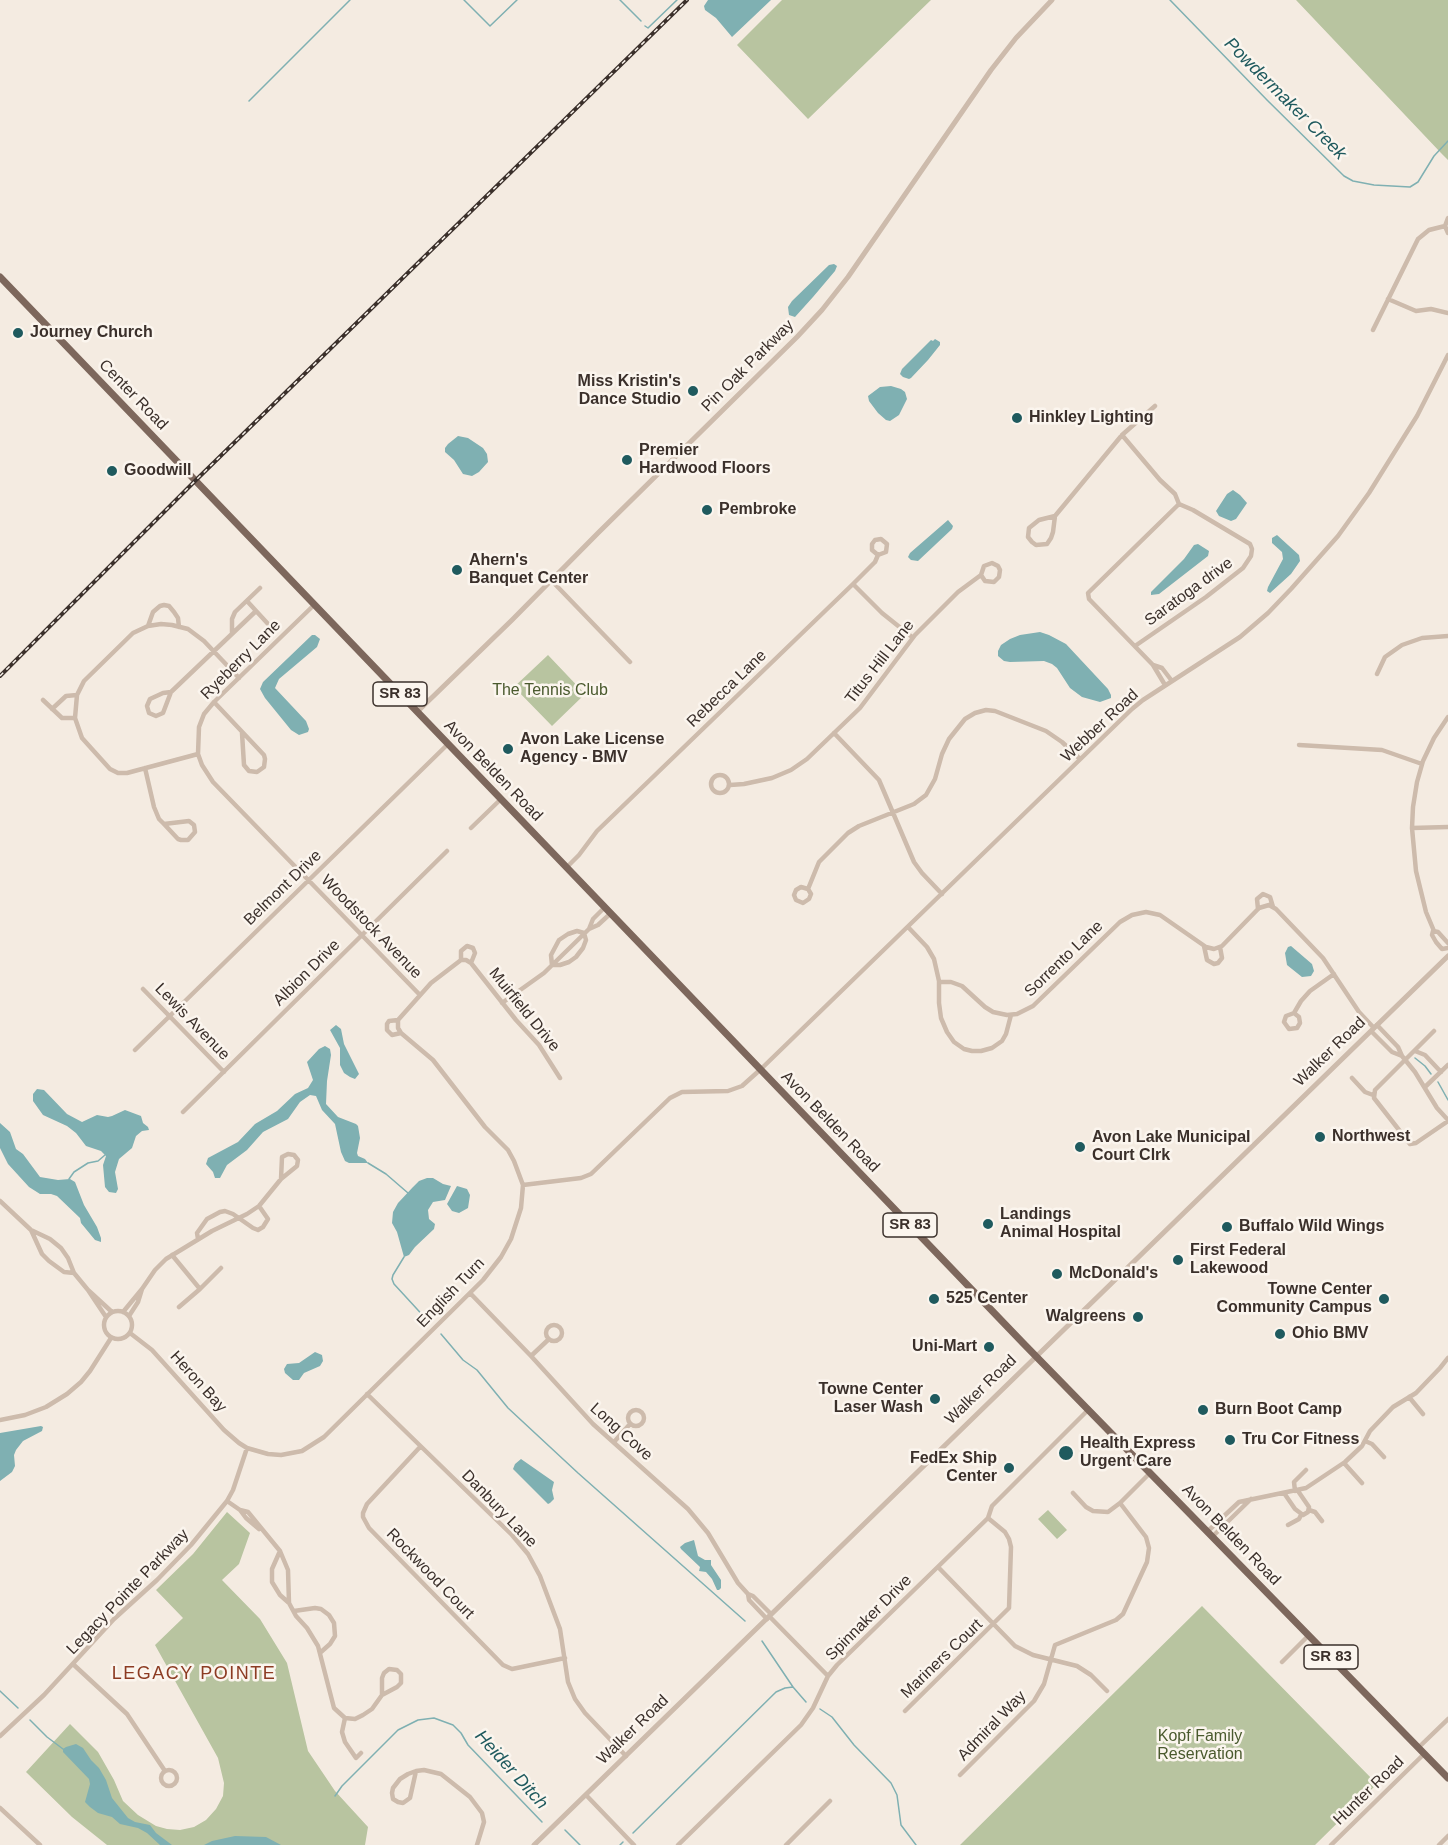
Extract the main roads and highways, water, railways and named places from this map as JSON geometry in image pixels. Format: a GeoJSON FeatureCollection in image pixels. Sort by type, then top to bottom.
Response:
{"type":"FeatureCollection","features":[{"type":"Feature","properties":{"kind":"main road","name":"Center Road"},"geometry":{"type":"LineString","coordinates":[[0,277],[196,480]]}},
{"type":"Feature","properties":{"kind":"main road","name":"Avon Belden Road"},"geometry":{"type":"LineString","coordinates":[[196,480],[1036,1355],[1448,1778]]}},
{"type":"Feature","properties":{"kind":"water"},"geometry":{"type":"Polygon","coordinates":[[[708,0],[771,0],[732,37],[716,18],[705,10],[704,6],[708,0]]]}},
{"type":"Feature","properties":{"kind":"water"},"geometry":{"type":"Polygon","coordinates":[[[829,265],[837,266],[835,271],[813,297],[795,317],[789,315],[788,307],[792,301],[829,265]]]}},
{"type":"Feature","properties":{"kind":"water"},"geometry":{"type":"Polygon","coordinates":[[[935,339],[940,342],[940,345],[928,360],[911,378],[903,377],[900,374],[902,369],[931,340],[935,339]]]}},
{"type":"Feature","properties":{"kind":"water"},"geometry":{"type":"Polygon","coordinates":[[[891,386],[905,392],[907,399],[899,415],[890,421],[878,413],[868,396],[880,387],[891,386]]]}},
{"type":"Feature","properties":{"kind":"water"},"geometry":{"type":"Polygon","coordinates":[[[458,436],[468,438],[483,448],[487,454],[488,462],[472,476],[463,474],[454,460],[445,452],[448,444],[458,436]]]}},
{"type":"Feature","properties":{"kind":"water"},"geometry":{"type":"Polygon","coordinates":[[[1233,490],[1247,503],[1236,519],[1231,521],[1219,516],[1216,511],[1227,494],[1233,490]]]}},
{"type":"Feature","properties":{"kind":"water"},"geometry":{"type":"Polygon","coordinates":[[[948,520],[953,526],[952,529],[918,561],[908,557],[910,553],[948,520]]]}},
{"type":"Feature","properties":{"kind":"water"},"geometry":{"type":"Polygon","coordinates":[[[1277,535],[1299,555],[1300,561],[1291,574],[1270,593],[1267,591],[1268,587],[1283,559],[1282,552],[1272,543],[1272,538],[1277,535]]]}},
{"type":"Feature","properties":{"kind":"water"},"geometry":{"type":"Polygon","coordinates":[[[1198,544],[1209,551],[1208,556],[1159,594],[1151,595],[1151,592],[1184,559],[1194,545],[1198,544]]]}},
{"type":"Feature","properties":{"kind":"water"},"geometry":{"type":"Polygon","coordinates":[[[1040,632],[1066,644],[1108,689],[1111,698],[1100,702],[1082,697],[1070,688],[1057,668],[1044,661],[1010,662],[998,656],[1001,645],[1010,639],[1040,632]]]}},
{"type":"Feature","properties":{"kind":"water"},"geometry":{"type":"Polygon","coordinates":[[[312,635],[320,639],[317,647],[279,679],[275,688],[306,721],[308,732],[299,735],[291,730],[260,689],[263,682],[312,635]]]}},
{"type":"Feature","properties":{"kind":"water"},"geometry":{"type":"Polygon","coordinates":[[[1291,946],[1312,964],[1314,971],[1311,976],[1302,977],[1287,965],[1285,953],[1291,946]]]}},
{"type":"Feature","properties":{"kind":"water"},"geometry":{"type":"Polygon","coordinates":[[[336,1025],[341,1029],[344,1044],[359,1074],[355,1079],[344,1073],[340,1065],[340,1048],[330,1030],[336,1025]]]}},
{"type":"Feature","properties":{"kind":"water"},"geometry":{"type":"Polygon","coordinates":[[[325,1046],[330,1049],[331,1055],[326,1104],[338,1117],[358,1126],[360,1138],[357,1153],[368,1163],[345,1161],[335,1124],[322,1110],[316,1096],[310,1095],[300,1102],[288,1119],[263,1132],[247,1150],[227,1165],[220,1178],[215,1178],[206,1164],[208,1158],[238,1142],[255,1124],[277,1111],[295,1094],[308,1088],[313,1080],[307,1062],[325,1046]]]}},
{"type":"Feature","properties":{"kind":"water"},"geometry":{"type":"Polygon","coordinates":[[[37,1089],[44,1090],[67,1114],[82,1122],[97,1115],[108,1117],[125,1110],[141,1116],[149,1130],[142,1131],[136,1136],[132,1148],[119,1159],[115,1172],[118,1189],[116,1193],[109,1192],[105,1187],[103,1165],[106,1156],[101,1151],[86,1146],[67,1126],[43,1115],[33,1101],[33,1094],[37,1089]]]}},
{"type":"Feature","properties":{"kind":"water"},"geometry":{"type":"Polygon","coordinates":[[[0,1123],[10,1132],[16,1149],[23,1154],[40,1177],[70,1179],[75,1182],[84,1205],[97,1227],[101,1242],[95,1240],[81,1223],[80,1218],[57,1196],[40,1194],[29,1187],[8,1164],[0,1148],[0,1123]]]}},
{"type":"Feature","properties":{"kind":"water"},"geometry":{"type":"Polygon","coordinates":[[[433,1178],[451,1186],[445,1200],[433,1202],[428,1210],[429,1219],[435,1224],[434,1229],[409,1255],[404,1257],[392,1223],[393,1212],[398,1203],[419,1181],[433,1178]]]}},
{"type":"Feature","properties":{"kind":"water"},"geometry":{"type":"Polygon","coordinates":[[[457,1186],[467,1189],[470,1195],[468,1208],[459,1213],[452,1211],[447,1204],[457,1186]]]}},
{"type":"Feature","properties":{"kind":"water"},"geometry":{"type":"Polygon","coordinates":[[[315,1352],[322,1355],[323,1361],[320,1366],[304,1373],[299,1380],[293,1380],[285,1373],[284,1369],[287,1364],[299,1363],[315,1352]]]}},
{"type":"Feature","properties":{"kind":"water"},"geometry":{"type":"Polygon","coordinates":[[[41,1426],[42,1431],[23,1441],[16,1450],[15,1466],[12,1472],[0,1481],[0,1433],[41,1426]]]}},
{"type":"Feature","properties":{"kind":"water"},"geometry":{"type":"Polygon","coordinates":[[[521,1459],[554,1482],[552,1490],[554,1499],[550,1503],[548,1504],[513,1469],[521,1459]]]}},
{"type":"Feature","properties":{"kind":"water"},"geometry":{"type":"Polygon","coordinates":[[[694,1540],[698,1556],[711,1560],[711,1565],[721,1580],[719,1590],[706,1572],[699,1571],[700,1567],[680,1547],[694,1540]]]}},
{"type":"Feature","properties":{"kind":"water"},"geometry":{"type":"Polygon","coordinates":[[[76,1744],[83,1748],[99,1768],[112,1798],[128,1818],[150,1825],[156,1833],[172,1845],[160,1845],[147,1833],[138,1828],[120,1824],[112,1817],[98,1813],[85,1802],[90,1784],[89,1779],[63,1752],[66,1747],[76,1744]]]}},
{"type":"Feature","properties":{"kind":"water"},"geometry":{"type":"Polygon","coordinates":[[[235,1836],[266,1837],[281,1845],[204,1845],[235,1836]]]}},
{"type":"Feature","properties":{"kind":"waterway"},"geometry":{"type":"LineString","coordinates":[[249,101],[350,0]]}},
{"type":"Feature","properties":{"kind":"waterway"},"geometry":{"type":"LineString","coordinates":[[464,0],[490,26],[517,0]]}},
{"type":"Feature","properties":{"kind":"waterway"},"geometry":{"type":"LineString","coordinates":[[620,0],[641,21]]}},
{"type":"Feature","properties":{"kind":"waterway"},"geometry":{"type":"LineString","coordinates":[[645,26],[648,28],[677,0]]}},
{"type":"Feature","properties":{"kind":"waterway","name":"Powdermaker Creek"},"geometry":{"type":"LineString","coordinates":[[1170,0],[1267,100],[1344,176],[1353,181],[1410,187],[1418,182],[1434,156],[1448,141]]}},
{"type":"Feature","properties":{"kind":"waterway"},"geometry":{"type":"LineString","coordinates":[[1415,1058],[1431,1074]]}},
{"type":"Feature","properties":{"kind":"waterway"},"geometry":{"type":"LineString","coordinates":[[1438,1082],[1448,1100]]}},
{"type":"Feature","properties":{"kind":"waterway"},"geometry":{"type":"LineString","coordinates":[[69,1179],[74,1172],[88,1163],[98,1161],[105,1155]]}},
{"type":"Feature","properties":{"kind":"waterway"},"geometry":{"type":"LineString","coordinates":[[368,1163],[386,1174],[408,1193]]}},
{"type":"Feature","properties":{"kind":"waterway"},"geometry":{"type":"LineString","coordinates":[[404,1257],[392,1279],[428,1321]]}},
{"type":"Feature","properties":{"kind":"waterway"},"geometry":{"type":"LineString","coordinates":[[441,1334],[463,1360],[477,1370],[508,1408],[745,1621]]}},
{"type":"Feature","properties":{"kind":"waterway"},"geometry":{"type":"LineString","coordinates":[[762,1641],[793,1687]]}},
{"type":"Feature","properties":{"kind":"waterway","name":"Heider Ditch"},"geometry":{"type":"LineString","coordinates":[[633,1833],[776,1692],[793,1687],[806,1702]]}},
{"type":"Feature","properties":{"kind":"waterway","name":"Heider Ditch"},"geometry":{"type":"LineString","coordinates":[[0,1691],[18,1708]]}},
{"type":"Feature","properties":{"kind":"waterway","name":"Heider Ditch"},"geometry":{"type":"LineString","coordinates":[[820,1709],[832,1717],[854,1745],[891,1783],[897,1795],[901,1825],[916,1845]]}},
{"type":"Feature","properties":{"kind":"waterway","name":"Heider Ditch"},"geometry":{"type":"LineString","coordinates":[[335,1796],[342,1786],[398,1730],[418,1720],[434,1718],[453,1725],[468,1745],[542,1822]]}},
{"type":"Feature","properties":{"kind":"waterway","name":"Heider Ditch"},"geometry":{"type":"LineString","coordinates":[[30,1720],[63,1749]]}},
{"type":"Feature","properties":{"kind":"waterway","name":"Heider Ditch"},"geometry":{"type":"LineString","coordinates":[[565,1830],[580,1845]]}},
{"type":"Feature","properties":{"kind":"waterway","name":"Heider Ditch"},"geometry":{"type":"LineString","coordinates":[[620,1845],[623,1842]]}},
{"type":"Feature","properties":{"kind":"railway"},"geometry":{"type":"LineString","coordinates":[[0,676],[196,480],[687,0]]}},
{"type":"Feature","properties":{"kind":"place","name":"Journey Church"},"geometry":{"type":"Point","coordinates":[18,333]}},
{"type":"Feature","properties":{"kind":"place","name":"Miss Kristin's Dance Studio"},"geometry":{"type":"Point","coordinates":[693,391]}},
{"type":"Feature","properties":{"kind":"place","name":"Hinkley Lighting"},"geometry":{"type":"Point","coordinates":[1017,418]}},
{"type":"Feature","properties":{"kind":"place","name":"Premier Hardwood Floors"},"geometry":{"type":"Point","coordinates":[627,460]}},
{"type":"Feature","properties":{"kind":"place","name":"Goodwill"},"geometry":{"type":"Point","coordinates":[112,471]}},
{"type":"Feature","properties":{"kind":"place","name":"Pembroke"},"geometry":{"type":"Point","coordinates":[707,510]}},
{"type":"Feature","properties":{"kind":"place","name":"Ahern's Banquet Center"},"geometry":{"type":"Point","coordinates":[457,570]}},
{"type":"Feature","properties":{"kind":"place","name":"Avon Lake License Agency - BMV"},"geometry":{"type":"Point","coordinates":[508,749]}},
{"type":"Feature","properties":{"kind":"place","name":"Northwest"},"geometry":{"type":"Point","coordinates":[1320,1137]}},
{"type":"Feature","properties":{"kind":"place","name":"Avon Lake Municipal Court Clrk"},"geometry":{"type":"Point","coordinates":[1080,1147]}},
{"type":"Feature","properties":{"kind":"place","name":"Landings Animal Hospital"},"geometry":{"type":"Point","coordinates":[988,1224]}},
{"type":"Feature","properties":{"kind":"place","name":"Buffalo Wild Wings"},"geometry":{"type":"Point","coordinates":[1227,1227]}},
{"type":"Feature","properties":{"kind":"place","name":"First Federal Lakewood"},"geometry":{"type":"Point","coordinates":[1178,1260]}},
{"type":"Feature","properties":{"kind":"place","name":"McDonald's"},"geometry":{"type":"Point","coordinates":[1057,1274]}},
{"type":"Feature","properties":{"kind":"place","name":"525 Center"},"geometry":{"type":"Point","coordinates":[934,1299]}},
{"type":"Feature","properties":{"kind":"place","name":"Towne Center Community Campus"},"geometry":{"type":"Point","coordinates":[1384,1299]}},
{"type":"Feature","properties":{"kind":"place","name":"Walgreens"},"geometry":{"type":"Point","coordinates":[1138,1317]}},
{"type":"Feature","properties":{"kind":"place","name":"Ohio BMV"},"geometry":{"type":"Point","coordinates":[1280,1334]}},
{"type":"Feature","properties":{"kind":"place","name":"Uni-Mart"},"geometry":{"type":"Point","coordinates":[989,1347]}},
{"type":"Feature","properties":{"kind":"place","name":"Towne Center Laser Wash"},"geometry":{"type":"Point","coordinates":[935,1399]}},
{"type":"Feature","properties":{"kind":"place","name":"Burn Boot Camp"},"geometry":{"type":"Point","coordinates":[1203,1410]}},
{"type":"Feature","properties":{"kind":"place","name":"Tru Cor Fitness"},"geometry":{"type":"Point","coordinates":[1230,1440]}},
{"type":"Feature","properties":{"kind":"place","name":"Health Express Urgent Care"},"geometry":{"type":"Point","coordinates":[1066,1453]}},
{"type":"Feature","properties":{"kind":"place","name":"FedEx Ship Center"},"geometry":{"type":"Point","coordinates":[1009,1468]}},
{"type":"Feature","properties":{"kind":"district","name":"LEGACY POINTE"},"geometry":{"type":"Point","coordinates":[194,1674]}},
{"type":"Feature","properties":{"kind":"park label","name":"The Tennis Club"},"geometry":{"type":"Point","coordinates":[550,691]}},
{"type":"Feature","properties":{"kind":"park label","name":"Kopf Family Reservation"},"geometry":{"type":"Point","coordinates":[1200,1746]}}]}
